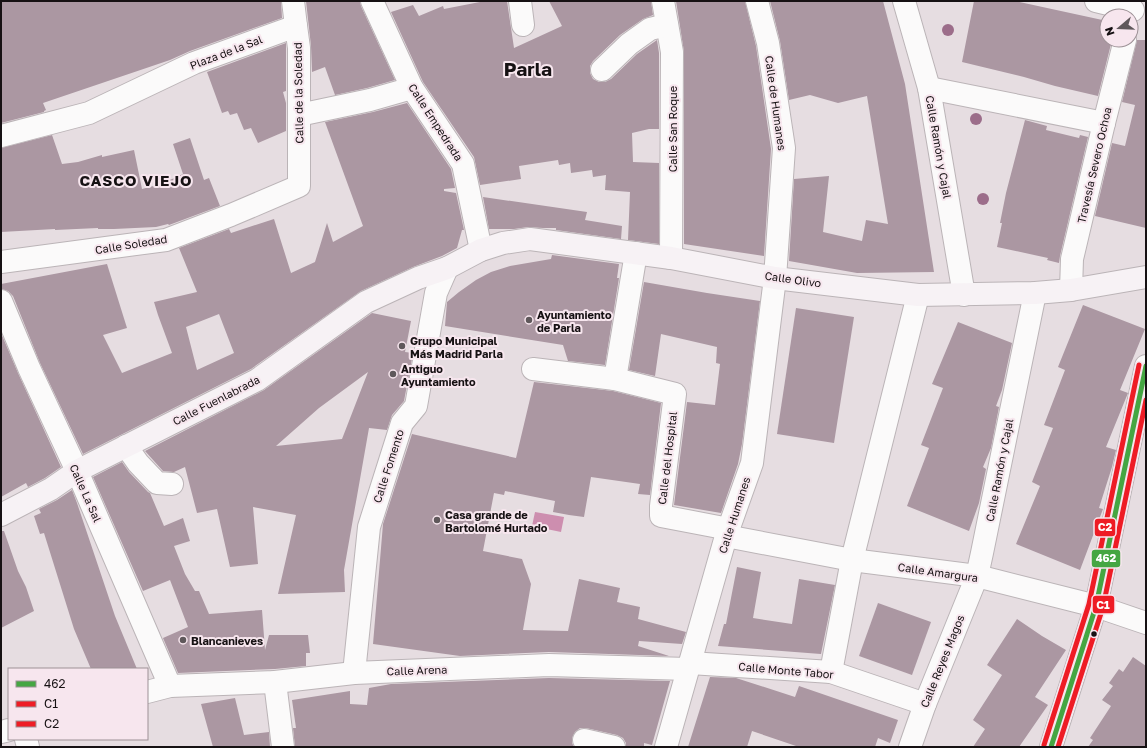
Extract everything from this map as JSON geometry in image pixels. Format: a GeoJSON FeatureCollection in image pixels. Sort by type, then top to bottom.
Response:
{"type":"FeatureCollection","features":[{"type":"Feature","properties":{"kind":"street","name":"Calle de la Soledad"},"geometry":{"type":"LineString","coordinates":[[293,1],[300,48],[299,186]]}},
{"type":"Feature","properties":{"kind":"street","name":"Calle Empedrada"},"geometry":{"type":"LineString","coordinates":[[372,1],[412,88],[463,164],[481,250]]}},
{"type":"Feature","properties":{"kind":"street"},"geometry":{"type":"LineString","coordinates":[[520,1],[523,25]]}},
{"type":"Feature","properties":{"kind":"street","name":"Calle San Roque"},"geometry":{"type":"LineString","coordinates":[[663,1],[672,52],[671,258]]}},
{"type":"Feature","properties":{"kind":"street","name":"Calle de Humanes"},"geometry":{"type":"LineString","coordinates":[[757,1],[768,43],[784,148],[775,278]]}},
{"type":"Feature","properties":{"kind":"street","name":"Calle Ramón y Cajal"},"geometry":{"type":"LineString","coordinates":[[904,1],[929,88],[964,295]]}},
{"type":"Feature","properties":{"kind":"street"},"geometry":{"type":"LineString","coordinates":[[1096,1],[1125,8]]}},
{"type":"Feature","properties":{"kind":"street"},"geometry":{"type":"LineString","coordinates":[[602,70],[629,44],[650,29],[667,25]]}},
{"type":"Feature","properties":{"kind":"street","name":"Plaza de la Sal"},"geometry":{"type":"LineString","coordinates":[[1,136],[89,113],[194,63],[296,26]]}},
{"type":"Feature","properties":{"kind":"street","name":"Travesía Severo Ochoa"},"geometry":{"type":"LineString","coordinates":[[1071,290],[1072,259],[1123,48]]}},
{"type":"Feature","properties":{"kind":"street"},"geometry":{"type":"LineString","coordinates":[[299,115],[370,100],[412,88]]}},
{"type":"Feature","properties":{"kind":"street"},"geometry":{"type":"LineString","coordinates":[[929,88],[1104,123]]}},
{"type":"Feature","properties":{"kind":"street","name":"Calle Soledad"},"geometry":{"type":"LineString","coordinates":[[1,262],[166,240],[231,215],[299,186]]}},
{"type":"Feature","properties":{"kind":"street","name":"Calle Olivo"},"geometry":{"type":"LineString","coordinates":[[447,268],[481,250],[503,243],[530,239],[671,258],[775,278],[918,295],[1035,293],[1095,287],[1146,277]]}},
{"type":"Feature","properties":{"kind":"street"},"geometry":{"type":"LineString","coordinates":[[615,379],[636,253]]}},
{"type":"Feature","properties":{"kind":"street","name":"Calle Fuenlabrada"},"geometry":{"type":"LineString","coordinates":[[1,515],[51,489],[77,471],[257,380],[366,302],[418,278],[447,268]]}},
{"type":"Feature","properties":{"kind":"street","name":"Calle Fomento"},"geometry":{"type":"LineString","coordinates":[[354,673],[369,527],[402,423],[416,406],[436,293],[447,268]]}},
{"type":"Feature","properties":{"kind":"street","name":"Calle Humanes"},"geometry":{"type":"LineString","coordinates":[[666,747],[727,532],[752,464],[775,278]]}},
{"type":"Feature","properties":{"kind":"street","name":"Calle Ramón y Cajal"},"geometry":{"type":"LineString","coordinates":[[976,576],[1035,293]]}},
{"type":"Feature","properties":{"kind":"street"},"geometry":{"type":"LineString","coordinates":[[831,672],[852,560],[918,295]]}},
{"type":"Feature","properties":{"kind":"street","name":"Calle La Sal"},"geometry":{"type":"LineString","coordinates":[[1,301],[29,368],[77,471],[170,686]]}},
{"type":"Feature","properties":{"kind":"street"},"geometry":{"type":"LineString","coordinates":[[1051,747],[1096,606],[1146,366]]}},
{"type":"Feature","properties":{"kind":"street","name":"Calle del Hospital"},"geometry":{"type":"LineString","coordinates":[[533,369],[615,379],[675,394],[661,516],[727,532]]}},
{"type":"Feature","properties":{"kind":"street"},"geometry":{"type":"LineString","coordinates":[[126,446],[138,463],[157,483],[172,484]]}},
{"type":"Feature","properties":{"kind":"street","name":"Calle Amargura"},"geometry":{"type":"LineString","coordinates":[[727,532],[852,560],[976,576],[1096,606],[1146,624]]}},
{"type":"Feature","properties":{"kind":"street","name":"Calle Reyes Magos"},"geometry":{"type":"LineString","coordinates":[[910,747],[924,704],[976,576]]}},
{"type":"Feature","properties":{"kind":"street","name":"Calle Arena"},"geometry":{"type":"LineString","coordinates":[[148,692],[170,686],[275,682],[354,673],[549,665],[689,666]]}},
{"type":"Feature","properties":{"kind":"street","name":"Calle Monte Tabor"},"geometry":{"type":"LineString","coordinates":[[689,666],[831,672],[924,704]]}},
{"type":"Feature","properties":{"kind":"street"},"geometry":{"type":"LineString","coordinates":[[275,682],[283,747]]}},
{"type":"Feature","properties":{"kind":"street"},"geometry":{"type":"LineString","coordinates":[[584,740],[614,747]]}},
{"type":"Feature","properties":{"kind":"shaded area"},"geometry":{"type":"Polygon","coordinates":[[[535,512],[564,517],[561,532],[532,526],[535,512]]]}},
{"type":"Feature","properties":{"kind":"building"},"geometry":{"type":"Polygon","coordinates":[[[1,1],[281,1],[282,18],[190,51],[170,60],[43,103],[46,110],[44,112],[1,123],[1,1]]]}},
{"type":"Feature","properties":{"kind":"building"},"geometry":{"type":"Polygon","coordinates":[[[306,1],[360,1],[395,80],[335,95],[325,67],[312,72],[306,1]]]}},
{"type":"Feature","properties":{"kind":"building"},"geometry":{"type":"Polygon","coordinates":[[[485,1],[507,1],[514,48],[562,26],[549,1],[651,1],[653,15],[643,19],[620,35],[593,61],[590,66],[590,73],[593,79],[599,82],[605,82],[611,79],[637,54],[657,40],[659,53],[659,129],[649,129],[632,133],[633,162],[659,163],[659,244],[628,240],[630,192],[605,190],[606,175],[593,177],[592,170],[571,173],[570,163],[559,165],[558,160],[519,166],[521,179],[480,185],[474,157],[423,82],[391,12],[413,5],[419,16],[443,6],[444,9],[485,1]]]}},
{"type":"Feature","properties":{"kind":"building"},"geometry":{"type":"Polygon","coordinates":[[[676,1],[745,1],[756,46],[771,149],[764,256],[684,244],[684,52],[676,1]]]}},
{"type":"Feature","properties":{"kind":"building"},"geometry":{"type":"Polygon","coordinates":[[[770,1],[883,1],[905,84],[934,272],[857,273],[789,261],[794,179],[829,176],[823,232],[862,241],[866,220],[888,224],[867,96],[838,103],[810,95],[789,100],[780,41],[770,1]]]}},
{"type":"Feature","properties":{"kind":"building"},"geometry":{"type":"Polygon","coordinates":[[[974,1],[1015,1],[1099,19],[1099,48],[1110,48],[1098,96],[962,62],[974,1]]]}},
{"type":"Feature","properties":{"kind":"building"},"geometry":{"type":"Polygon","coordinates":[[[1139,40],[1146,40],[1146,228],[1095,216],[1112,143],[1125,146],[1135,105],[1122,102],[1135,48],[1139,48],[1139,40]]]}},
{"type":"Feature","properties":{"kind":"building"},"geometry":{"type":"Polygon","coordinates":[[[286,43],[286,91],[283,92],[286,103],[286,131],[258,143],[251,128],[244,130],[237,113],[230,115],[228,111],[222,113],[207,72],[286,43]]]}},
{"type":"Feature","properties":{"kind":"building"},"geometry":{"type":"Polygon","coordinates":[[[407,103],[451,169],[455,188],[444,189],[444,191],[456,193],[464,230],[462,230],[457,248],[361,291],[251,369],[83,454],[40,363],[13,296],[8,291],[1,289],[1,284],[107,264],[127,328],[103,335],[122,373],[172,353],[154,302],[197,292],[179,248],[229,229],[231,233],[274,219],[291,273],[315,262],[327,223],[333,242],[363,226],[325,122],[407,103]],[[219,314],[186,327],[197,370],[234,353],[219,314]]]}},
{"type":"Feature","properties":{"kind":"building"},"geometry":{"type":"Polygon","coordinates":[[[1025,120],[1047,126],[1046,130],[1079,138],[1080,135],[1088,137],[1059,263],[1047,260],[1048,258],[997,247],[1006,193],[1025,120]]]}},
{"type":"Feature","properties":{"kind":"building"},"geometry":{"type":"Polygon","coordinates":[[[52,135],[62,164],[134,150],[142,189],[161,184],[183,174],[173,144],[190,138],[204,180],[209,178],[220,206],[169,225],[156,227],[55,229],[1,232],[1,148],[52,135]]]}},
{"type":"Feature","properties":{"kind":"building"},"geometry":{"type":"Polygon","coordinates":[[[483,197],[587,212],[585,220],[622,226],[621,239],[556,230],[556,228],[528,227],[514,229],[489,229],[483,197]]]}},
{"type":"Feature","properties":{"kind":"building","name":"Ayuntamiento de Parla"},"geometry":{"type":"Polygon","coordinates":[[[552,255],[619,264],[617,278],[619,278],[605,365],[568,361],[563,345],[445,326],[447,302],[476,280],[491,272],[510,266],[551,259],[552,255]]]}},
{"type":"Feature","properties":{"kind":"building"},"geometry":{"type":"Polygon","coordinates":[[[644,282],[760,301],[742,444],[738,464],[721,513],[674,505],[687,402],[715,405],[720,364],[716,363],[717,347],[661,334],[655,376],[629,370],[644,282]]]}},
{"type":"Feature","properties":{"kind":"building"},"geometry":{"type":"Polygon","coordinates":[[[1083,305],[1145,329],[1120,390],[1128,393],[1106,447],[1116,450],[1099,508],[1103,509],[1080,570],[1016,544],[1040,486],[1032,482],[1053,428],[1044,425],[1065,370],[1058,367],[1083,305]]]}},
{"type":"Feature","properties":{"kind":"building"},"geometry":{"type":"Polygon","coordinates":[[[796,308],[854,317],[834,443],[777,434],[796,308]]]}},
{"type":"Feature","properties":{"kind":"building"},"geometry":{"type":"Polygon","coordinates":[[[372,313],[411,321],[405,352],[413,353],[404,401],[392,415],[387,430],[369,428],[344,570],[345,592],[278,594],[296,515],[253,507],[258,564],[230,567],[217,509],[197,513],[185,467],[174,472],[163,471],[145,451],[264,390],[372,313]],[[368,372],[319,408],[276,446],[342,439],[368,372]]]}},
{"type":"Feature","properties":{"kind":"building"},"geometry":{"type":"Polygon","coordinates":[[[958,322],[1012,343],[1002,390],[996,406],[999,407],[991,448],[983,467],[986,469],[979,503],[969,531],[907,506],[929,448],[921,445],[943,388],[932,384],[958,322]]]}},
{"type":"Feature","properties":{"kind":"building"},"geometry":{"type":"Polygon","coordinates":[[[1,333],[61,467],[28,487],[26,483],[1,497],[1,333]]]}},
{"type":"Feature","properties":{"kind":"building"},"geometry":{"type":"Polygon","coordinates":[[[534,382],[613,391],[661,403],[650,495],[638,494],[640,484],[591,477],[584,517],[553,512],[555,501],[505,491],[504,495],[494,493],[483,551],[522,559],[531,584],[523,630],[568,631],[579,579],[620,588],[617,602],[640,607],[638,619],[686,632],[682,644],[639,641],[638,646],[669,656],[549,652],[460,656],[373,644],[383,524],[412,434],[516,458],[534,382]]]}},
{"type":"Feature","properties":{"kind":"building"},"geometry":{"type":"Polygon","coordinates":[[[122,462],[129,472],[150,493],[164,526],[183,518],[190,541],[174,546],[185,574],[195,591],[199,591],[209,614],[262,610],[265,650],[269,635],[308,635],[310,653],[306,653],[306,666],[275,669],[178,673],[163,638],[188,627],[170,580],[143,591],[93,477],[122,462]]]}},
{"type":"Feature","properties":{"kind":"building"},"geometry":{"type":"Polygon","coordinates":[[[72,490],[115,616],[137,668],[91,668],[74,629],[44,533],[40,534],[34,516],[41,513],[39,509],[72,490]]]}},
{"type":"Feature","properties":{"kind":"building"},"geometry":{"type":"Polygon","coordinates":[[[1,531],[4,531],[34,611],[1,628],[1,531]]]}},
{"type":"Feature","properties":{"kind":"building"},"geometry":{"type":"Polygon","coordinates":[[[737,567],[761,572],[753,618],[792,624],[799,579],[835,585],[821,654],[718,646],[724,624],[726,624],[737,567]]]}},
{"type":"Feature","properties":{"kind":"building"},"geometry":{"type":"Polygon","coordinates":[[[878,603],[931,622],[912,675],[859,656],[878,603]]]}},
{"type":"Feature","properties":{"kind":"building"},"geometry":{"type":"Polygon","coordinates":[[[1017,619],[1066,650],[1035,697],[1048,705],[1019,747],[973,747],[985,729],[973,720],[1002,675],[987,665],[1017,619]]]}},
{"type":"Feature","properties":{"kind":"building"},"geometry":{"type":"Polygon","coordinates":[[[1133,657],[1146,666],[1146,747],[1088,747],[1093,740],[1090,738],[1111,706],[1102,700],[1113,686],[1109,683],[1119,669],[1123,672],[1133,657]]]}},
{"type":"Feature","properties":{"kind":"building"},"geometry":{"type":"Polygon","coordinates":[[[710,677],[736,678],[795,697],[799,686],[898,720],[890,743],[878,738],[875,747],[799,747],[752,731],[747,747],[688,747],[710,677]]]}},
{"type":"Feature","properties":{"kind":"building"},"geometry":{"type":"Polygon","coordinates":[[[549,678],[670,681],[652,745],[644,743],[644,747],[626,747],[626,743],[623,738],[617,735],[580,728],[575,732],[572,738],[574,747],[295,747],[293,728],[296,728],[292,700],[350,691],[350,704],[367,705],[369,688],[391,684],[549,678]]]}},
{"type":"Feature","properties":{"kind":"building"},"geometry":{"type":"Polygon","coordinates":[[[235,698],[244,735],[269,732],[270,747],[213,747],[201,704],[235,698]]]}},
{"type":"Feature","properties":{"kind":"transit line","name":"C2"},"geometry":{"type":"LineString","coordinates":[[1044,745],[1089,604],[1139,365]]}},
{"type":"Feature","properties":{"kind":"transit line","name":"462"},"geometry":{"type":"LineString","coordinates":[[1051,747],[1096,606],[1146,366]]}},
{"type":"Feature","properties":{"kind":"transit line","name":"C1"},"geometry":{"type":"LineString","coordinates":[[1058,747],[1103,607],[1146,400]]}},
{"type":"Feature","properties":{"kind":"place","name":"Ayuntamiento de Parla"},"geometry":{"type":"Point","coordinates":[529,320]}},
{"type":"Feature","properties":{"kind":"place","name":"Grupo Municipal Más Madrid Parla"},"geometry":{"type":"Point","coordinates":[402,346]}},
{"type":"Feature","properties":{"kind":"place","name":"Antiguo Ayuntamiento"},"geometry":{"type":"Point","coordinates":[393,374]}},
{"type":"Feature","properties":{"kind":"place","name":"Casa grande de Bartolomé Hurtado"},"geometry":{"type":"Point","coordinates":[437,520]}},
{"type":"Feature","properties":{"kind":"place","name":"Blancanieves"},"geometry":{"type":"Point","coordinates":[183,640]}},
{"type":"Feature","properties":{"kind":"district","name":"Parla"},"geometry":{"type":"Point","coordinates":[528,68]}},
{"type":"Feature","properties":{"kind":"district","name":"CASCO VIEJO"},"geometry":{"type":"Point","coordinates":[136,180]}}]}
